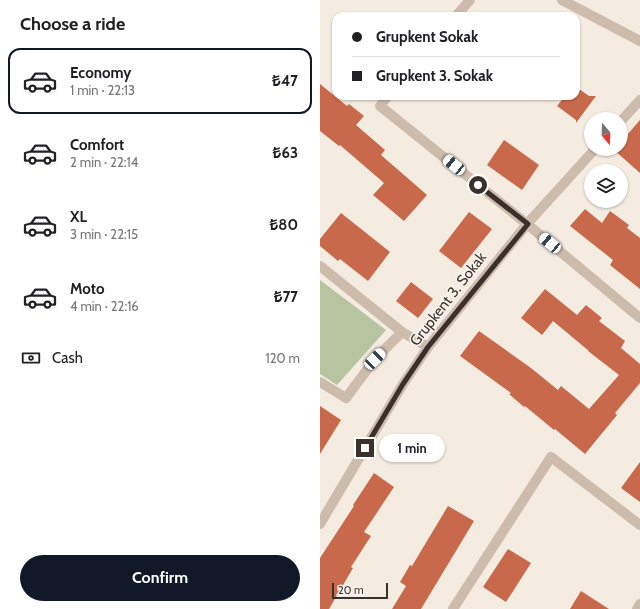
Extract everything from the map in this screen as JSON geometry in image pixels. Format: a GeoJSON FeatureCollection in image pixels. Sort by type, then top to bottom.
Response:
{"type":"FeatureCollection","features":[{"type":"Feature","properties":{"kind":"street"},"geometry":{"type":"LineString","coordinates":[[460,12],[470,0]]}},
{"type":"Feature","properties":{"kind":"street"},"geometry":{"type":"LineString","coordinates":[[562,0],[640,41]]}},
{"type":"Feature","properties":{"kind":"street"},"geometry":{"type":"LineString","coordinates":[[385,100],[380,106],[528,224],[640,318]]}},
{"type":"Feature","properties":{"kind":"street"},"geometry":{"type":"LineString","coordinates":[[628,113],[640,100]]}},
{"type":"Feature","properties":{"kind":"street","name":"Grupkent 3. Sokak"},"geometry":{"type":"LineString","coordinates":[[320,524],[403,384],[428,347],[528,224],[589,156]]}},
{"type":"Feature","properties":{"kind":"street"},"geometry":{"type":"LineString","coordinates":[[320,266],[402,332],[428,347]]}},
{"type":"Feature","properties":{"kind":"street"},"geometry":{"type":"LineString","coordinates":[[320,382],[346,398],[375,359],[402,332]]}},
{"type":"Feature","properties":{"kind":"street"},"geometry":{"type":"LineString","coordinates":[[453,609],[551,456],[640,525]]}},
{"type":"Feature","properties":{"kind":"street"},"geometry":{"type":"LineString","coordinates":[[637,609],[640,604]]}},
{"type":"Feature","properties":{"kind":"green space"},"geometry":{"type":"Polygon","coordinates":[[[320,280],[386,330],[337,385],[320,374],[320,280]]]}},
{"type":"Feature","properties":{"kind":"building"},"geometry":{"type":"Polygon","coordinates":[[[320,84],[332,94],[332,100],[340,100],[347,106],[349,104],[364,116],[356,125],[385,150],[381,155],[427,195],[404,221],[373,195],[384,183],[340,145],[339,146],[320,131],[320,84]]]}},
{"type":"Feature","properties":{"kind":"building"},"geometry":{"type":"Polygon","coordinates":[[[580,90],[589,96],[596,96],[576,123],[576,120],[557,106],[562,100],[580,100],[580,90]]]}},
{"type":"Feature","properties":{"kind":"building"},"geometry":{"type":"Polygon","coordinates":[[[640,120],[640,173],[621,156],[628,156],[628,134],[640,120]]]}},
{"type":"Feature","properties":{"kind":"building"},"geometry":{"type":"Polygon","coordinates":[[[504,140],[539,165],[522,190],[487,165],[504,140]]]}},
{"type":"Feature","properties":{"kind":"building"},"geometry":{"type":"Polygon","coordinates":[[[585,209],[602,223],[610,211],[629,225],[627,228],[640,238],[640,289],[610,265],[613,260],[570,226],[585,209]]]}},
{"type":"Feature","properties":{"kind":"building"},"geometry":{"type":"Polygon","coordinates":[[[469,212],[492,229],[461,268],[439,251],[469,212]]]}},
{"type":"Feature","properties":{"kind":"building"},"geometry":{"type":"Polygon","coordinates":[[[341,213],[390,252],[368,281],[340,259],[338,261],[320,246],[320,239],[341,213]]]}},
{"type":"Feature","properties":{"kind":"building"},"geometry":{"type":"Polygon","coordinates":[[[411,282],[433,299],[418,318],[396,301],[411,282]]]}},
{"type":"Feature","properties":{"kind":"building"},"geometry":{"type":"Polygon","coordinates":[[[545,289],[577,315],[586,305],[602,318],[599,321],[625,341],[621,348],[640,364],[640,383],[615,413],[617,415],[585,454],[555,429],[554,430],[525,406],[524,407],[509,394],[511,393],[460,356],[479,331],[531,368],[558,390],[561,386],[589,409],[619,375],[553,321],[542,335],[521,318],[545,289]]]}},
{"type":"Feature","properties":{"kind":"building"},"geometry":{"type":"Polygon","coordinates":[[[320,406],[341,420],[320,454],[320,406]]]}},
{"type":"Feature","properties":{"kind":"building"},"geometry":{"type":"Polygon","coordinates":[[[640,462],[640,502],[621,488],[640,462]]]}},
{"type":"Feature","properties":{"kind":"building"},"geometry":{"type":"Polygon","coordinates":[[[374,473],[394,487],[364,532],[371,536],[351,567],[353,568],[329,609],[320,609],[320,558],[374,473]]]}},
{"type":"Feature","properties":{"kind":"building"},"geometry":{"type":"Polygon","coordinates":[[[448,506],[474,521],[421,609],[392,609],[406,586],[400,582],[410,565],[412,566],[448,506]]]}},
{"type":"Feature","properties":{"kind":"building"},"geometry":{"type":"Polygon","coordinates":[[[508,549],[531,563],[506,602],[483,587],[508,549]]]}},
{"type":"Feature","properties":{"kind":"building"},"geometry":{"type":"Polygon","coordinates":[[[581,591],[609,609],[570,609],[581,591]]]}},
{"type":"Feature","properties":{"kind":"route"},"geometry":{"type":"LineString","coordinates":[[365,448],[403,384],[428,347],[528,224],[478,185]]}}]}
